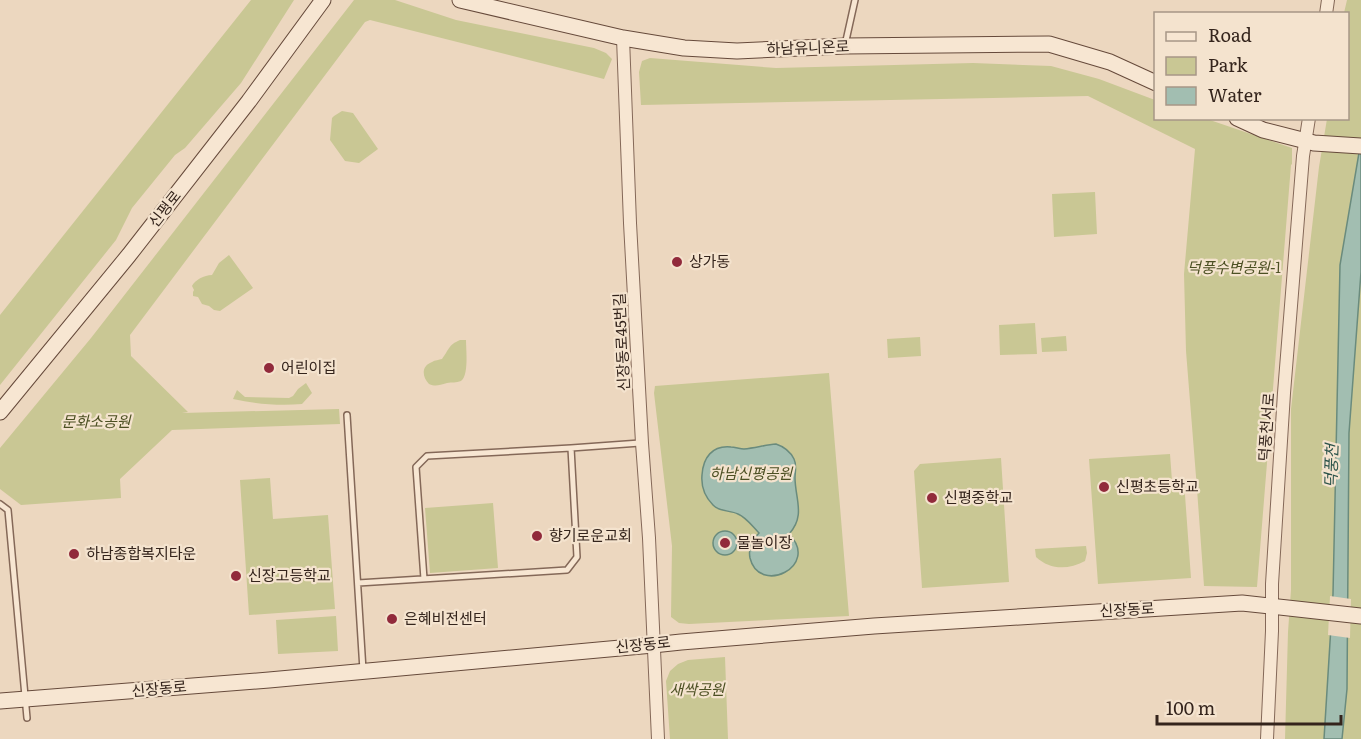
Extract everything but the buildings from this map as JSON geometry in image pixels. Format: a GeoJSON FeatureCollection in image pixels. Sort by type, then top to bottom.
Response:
{"type":"FeatureCollection","features":[{"type":"Feature","properties":{"kind":"main road","name":"신평로"},"geometry":{"type":"LineString","coordinates":[[0,412],[129,255],[323,0]]}},
{"type":"Feature","properties":{"kind":"main road","name":"하남유니온로"},"geometry":{"type":"LineString","coordinates":[[460,0],[623,38],[684,48],[737,51],[845,46],[1048,44],[1110,62],[1154,82]]}},
{"type":"Feature","properties":{"kind":"main road"},"geometry":{"type":"LineString","coordinates":[[1240,120],[1263,130],[1310,141],[1361,146]]}},
{"type":"Feature","properties":{"kind":"main road","name":"신장동로"},"geometry":{"type":"LineString","coordinates":[[0,701],[269,680],[681,642],[1024,616],[1242,603],[1361,616]]}},
{"type":"Feature","properties":{"kind":"street","name":"신장동로45번길"},"geometry":{"type":"LineString","coordinates":[[623,38],[630,223],[649,538],[658,739]]}},
{"type":"Feature","properties":{"kind":"street","name":"덕풍천서로"},"geometry":{"type":"LineString","coordinates":[[1267,739],[1272,631],[1279,606],[1284,393],[1310,141],[1310,120]]}},
{"type":"Feature","properties":{"kind":"lane"},"geometry":{"type":"LineString","coordinates":[[845,46],[855,0]]}},
{"type":"Feature","properties":{"kind":"lane"},"geometry":{"type":"LineString","coordinates":[[347,415],[363,671]]}},
{"type":"Feature","properties":{"kind":"lane"},"geometry":{"type":"LineString","coordinates":[[424,579],[416,467],[427,456],[642,442]]}},
{"type":"Feature","properties":{"kind":"lane"},"geometry":{"type":"LineString","coordinates":[[358,583],[567,570],[577,557],[571,448]]}},
{"type":"Feature","properties":{"kind":"lane"},"geometry":{"type":"LineString","coordinates":[[0,504],[8,510],[27,718]]}},
{"type":"Feature","properties":{"kind":"green space"},"geometry":{"type":"Polygon","coordinates":[[[251,0],[294,0],[241,83],[185,148],[175,155],[132,208],[116,240],[0,385],[0,315],[251,0]]]}},
{"type":"Feature","properties":{"kind":"green space","name":"문화소공원"},"geometry":{"type":"Polygon","coordinates":[[[354,0],[395,0],[456,20],[594,48],[606,53],[612,59],[604,79],[370,20],[365,22],[130,335],[131,356],[188,412],[182,413],[339,409],[340,424],[172,430],[120,479],[121,498],[21,505],[0,489],[0,448],[91,338],[354,0]]]}},
{"type":"Feature","properties":{"kind":"green space"},"geometry":{"type":"Polygon","coordinates":[[[1347,0],[1361,0],[1361,739],[1285,739],[1291,590],[1291,409],[1319,167],[1327,120],[1349,120],[1349,12],[1344,12],[1347,0]]]}},
{"type":"Feature","properties":{"kind":"green space","name":"덕풍수변공원-1"},"geometry":{"type":"Polygon","coordinates":[[[650,58],[776,68],[973,63],[1051,66],[1099,79],[1154,100],[1154,120],[1210,120],[1292,148],[1257,587],[1204,586],[1186,351],[1184,274],[1195,149],[1088,96],[641,105],[639,72],[642,61],[650,58]]]}},
{"type":"Feature","properties":{"kind":"green space"},"geometry":{"type":"Polygon","coordinates":[[[342,111],[353,113],[378,149],[359,163],[345,161],[330,140],[332,118],[342,111]]]}},
{"type":"Feature","properties":{"kind":"green space"},"geometry":{"type":"Polygon","coordinates":[[[1095,192],[1097,234],[1054,237],[1052,194],[1095,192]]]}},
{"type":"Feature","properties":{"kind":"green space"},"geometry":{"type":"Polygon","coordinates":[[[229,255],[253,288],[220,311],[214,310],[202,304],[198,297],[193,296],[192,286],[200,278],[212,275],[219,263],[229,255]]]}},
{"type":"Feature","properties":{"kind":"green space"},"geometry":{"type":"Polygon","coordinates":[[[1035,323],[1037,354],[1000,355],[999,325],[1035,323]]]}},
{"type":"Feature","properties":{"kind":"green space"},"geometry":{"type":"Polygon","coordinates":[[[1066,336],[1067,351],[1042,352],[1041,338],[1066,336]]]}},
{"type":"Feature","properties":{"kind":"green space"},"geometry":{"type":"Polygon","coordinates":[[[920,337],[921,356],[888,358],[887,339],[920,337]]]}},
{"type":"Feature","properties":{"kind":"green space"},"geometry":{"type":"Polygon","coordinates":[[[460,340],[466,340],[467,362],[464,378],[461,381],[436,386],[429,384],[424,375],[426,366],[442,359],[451,346],[460,340]]]}},
{"type":"Feature","properties":{"kind":"green space","name":"하남신평공원"},"geometry":{"type":"Polygon","coordinates":[[[829,373],[849,616],[679,623],[671,617],[672,546],[655,386],[829,373]]]}},
{"type":"Feature","properties":{"kind":"green space"},"geometry":{"type":"Polygon","coordinates":[[[306,383],[312,393],[302,404],[268,404],[233,399],[237,390],[245,397],[289,398],[306,383]]]}},
{"type":"Feature","properties":{"kind":"green space"},"geometry":{"type":"Polygon","coordinates":[[[1170,454],[1172,481],[1184,481],[1191,578],[1098,584],[1089,459],[1170,454]]]}},
{"type":"Feature","properties":{"kind":"green space"},"geometry":{"type":"Polygon","coordinates":[[[1001,458],[1009,582],[922,588],[914,471],[920,464],[1001,458]]]}},
{"type":"Feature","properties":{"kind":"green space"},"geometry":{"type":"Polygon","coordinates":[[[270,478],[273,519],[328,515],[335,609],[249,615],[240,480],[270,478]]]}},
{"type":"Feature","properties":{"kind":"green space"},"geometry":{"type":"Polygon","coordinates":[[[493,503],[498,568],[430,573],[425,508],[493,503]]]}},
{"type":"Feature","properties":{"kind":"green space"},"geometry":{"type":"Polygon","coordinates":[[[1086,546],[1085,561],[1072,566],[1053,566],[1036,557],[1035,549],[1086,546]]]}},
{"type":"Feature","properties":{"kind":"green space"},"geometry":{"type":"Polygon","coordinates":[[[336,616],[338,651],[278,654],[276,620],[336,616]]]}},
{"type":"Feature","properties":{"kind":"green space","name":"새싹공원"},"geometry":{"type":"Polygon","coordinates":[[[725,657],[728,739],[670,739],[666,681],[670,671],[678,664],[688,660],[725,657]]]}},
{"type":"Feature","properties":{"kind":"water","name":"덕풍천"},"geometry":{"type":"Polygon","coordinates":[[[1361,141],[1361,272],[1349,433],[1347,689],[1342,739],[1324,739],[1333,594],[1340,265],[1361,141]]]}},
{"type":"Feature","properties":{"kind":"water"},"geometry":{"type":"Polygon","coordinates":[[[776,444],[791,454],[796,466],[798,514],[789,534],[797,546],[798,557],[793,566],[775,576],[764,575],[756,569],[750,558],[751,544],[759,533],[741,516],[718,509],[713,505],[706,495],[702,479],[704,463],[714,450],[724,447],[744,449],[776,444]]]}},
{"type":"Feature","properties":{"kind":"water","name":"물놀이장"},"geometry":{"type":"Polygon","coordinates":[[[725,531],[734,534],[737,543],[734,552],[725,555],[716,552],[713,543],[716,534],[725,531]]]}},
{"type":"Feature","properties":{"kind":"pier"},"geometry":{"type":"Polygon","coordinates":[[[1330,596],[1351,599],[1350,638],[1328,635],[1330,596]]]}},
{"type":"Feature","properties":{"kind":"place","name":"상가동"},"geometry":{"type":"Point","coordinates":[677,262]}},
{"type":"Feature","properties":{"kind":"place","name":"어린이집"},"geometry":{"type":"Point","coordinates":[269,368]}},
{"type":"Feature","properties":{"kind":"place","name":"신평초등학교"},"geometry":{"type":"Point","coordinates":[1104,487]}},
{"type":"Feature","properties":{"kind":"place","name":"신평중학교"},"geometry":{"type":"Point","coordinates":[932,498]}},
{"type":"Feature","properties":{"kind":"place","name":"향기로운교회"},"geometry":{"type":"Point","coordinates":[537,536]}},
{"type":"Feature","properties":{"kind":"place","name":"물놀이장"},"geometry":{"type":"Point","coordinates":[725,543]}},
{"type":"Feature","properties":{"kind":"place","name":"하남종합복지타운"},"geometry":{"type":"Point","coordinates":[74,554]}},
{"type":"Feature","properties":{"kind":"place","name":"신장고등학교"},"geometry":{"type":"Point","coordinates":[236,576]}},
{"type":"Feature","properties":{"kind":"place","name":"은혜비전센터"},"geometry":{"type":"Point","coordinates":[392,619]}}]}
